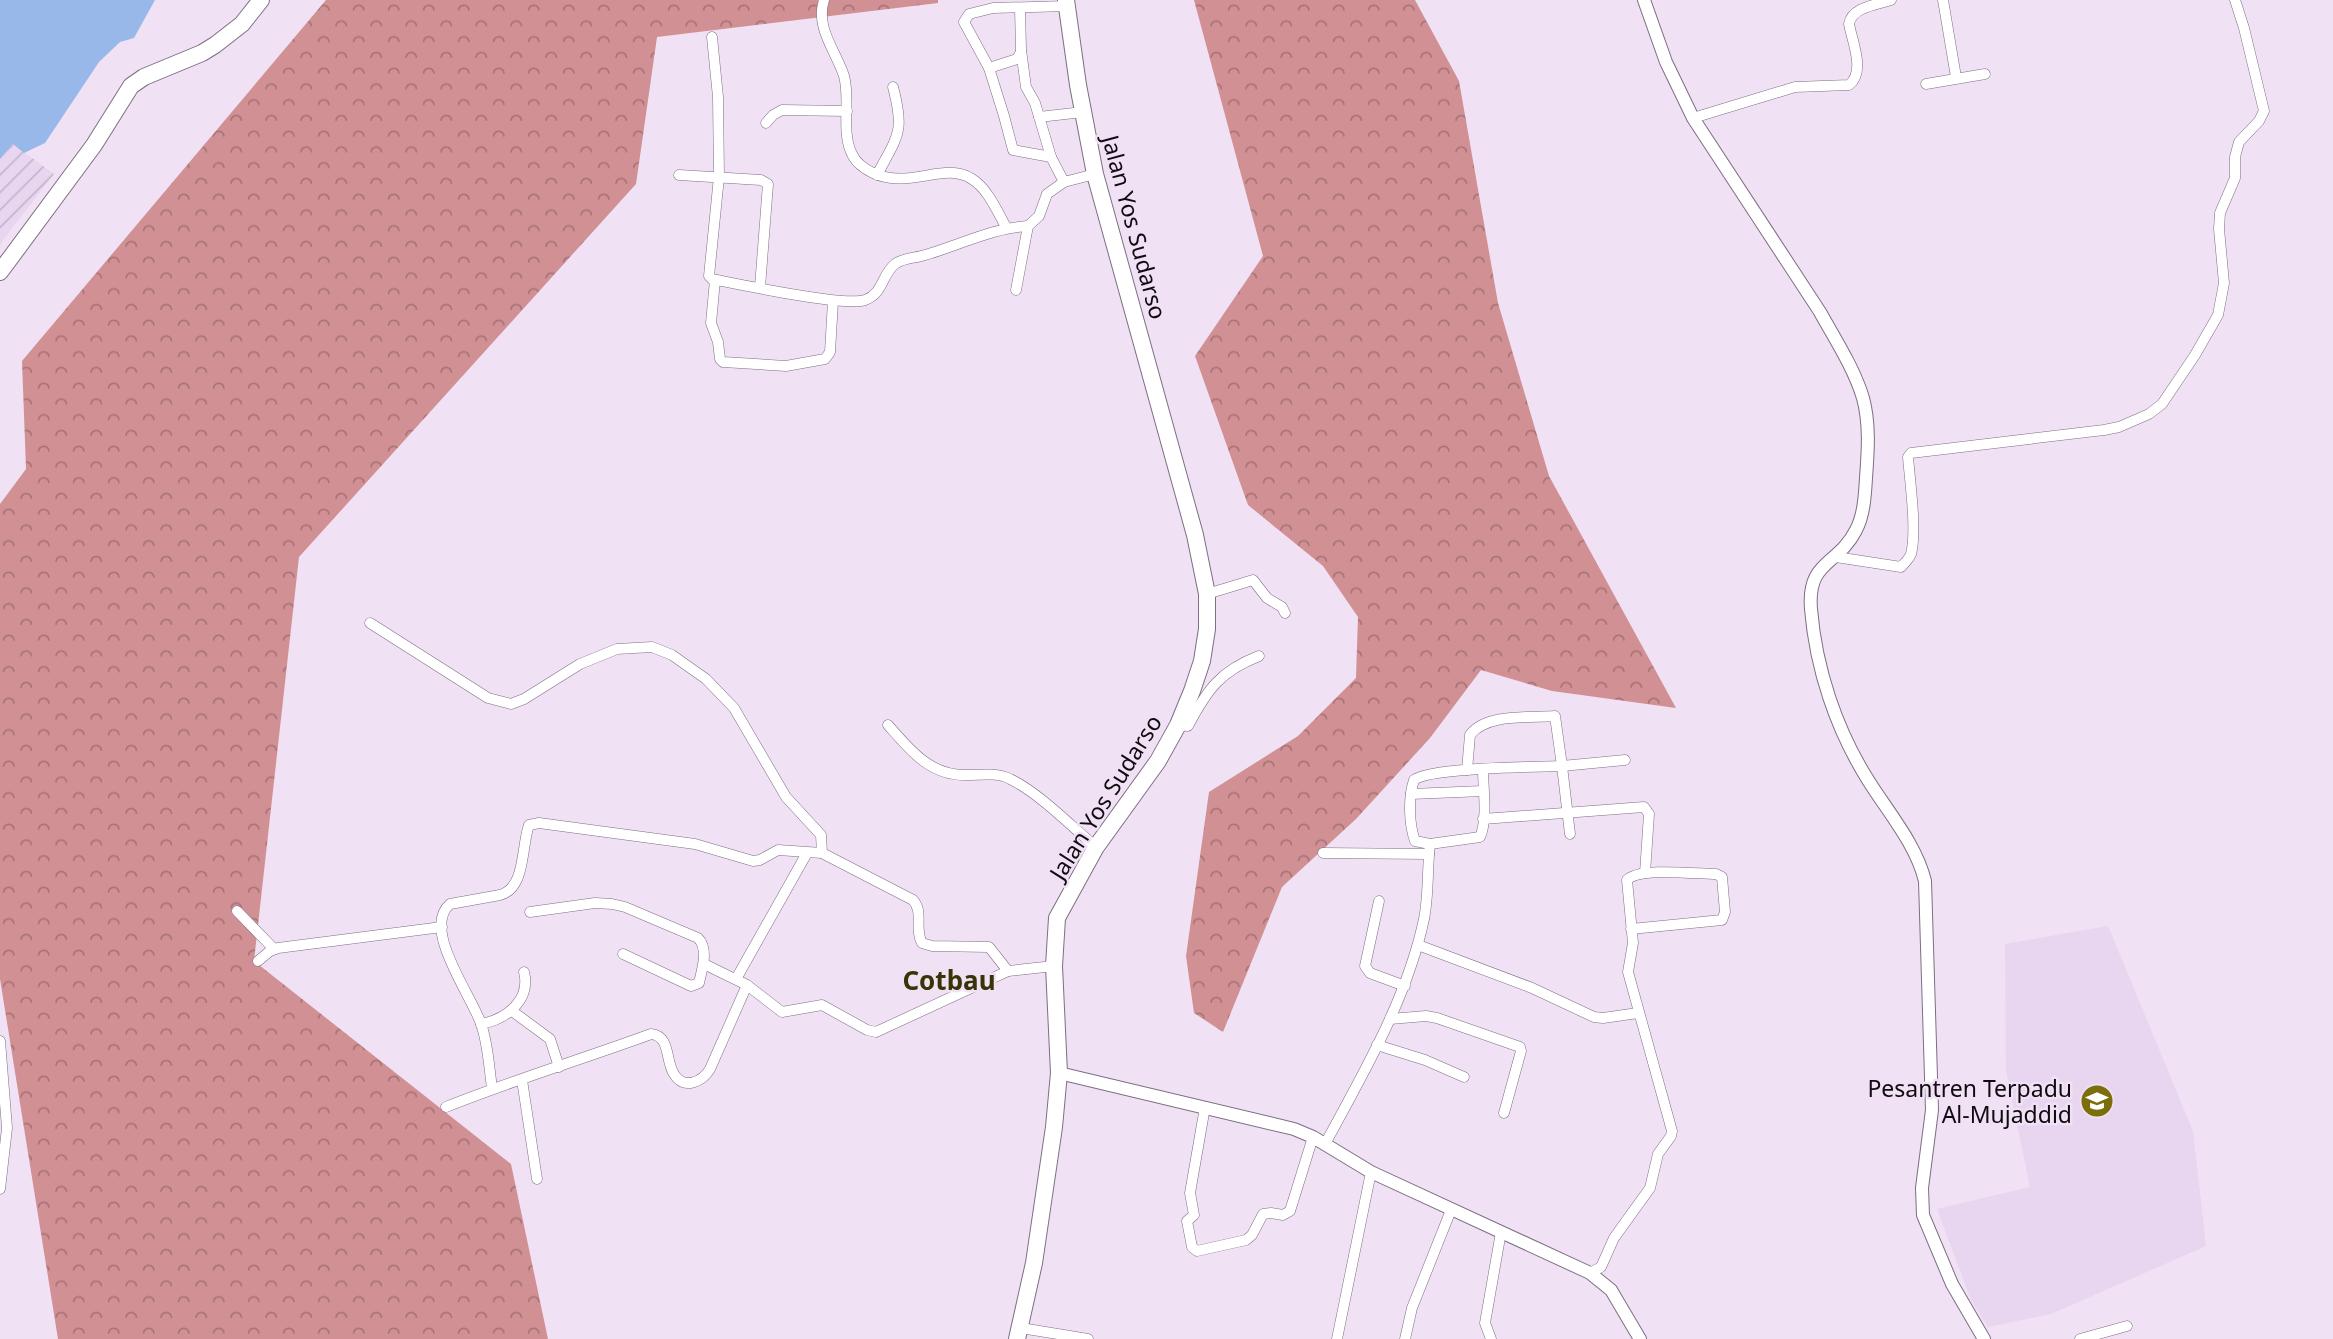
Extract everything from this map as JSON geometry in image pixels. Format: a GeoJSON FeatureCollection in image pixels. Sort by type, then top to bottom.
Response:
{"type":"FeatureCollection","features":[{"type":"Feature","properties":{"kind":"highway"},"geometry":{"type":"LineString","coordinates":[[0,272],[94,145],[131,86],[144,77],[215,45],[242,24],[261,0]]}},
{"type":"Feature","properties":{"kind":"highway","name":"Jalan Yos Sudarso"},"geometry":{"type":"LineString","coordinates":[[1019,1333],[1034,1263],[1059,1073],[1054,966],[1057,918],[1096,847],[1158,761],[1178,725],[1202,661],[1207,629],[1207,594],[1195,535],[1095,174],[1067,3]]}},
{"type":"Feature","properties":{"kind":"street"},"geometry":{"type":"LineString","coordinates":[[824,0],[821,20],[846,83],[848,141],[854,158],[866,169],[891,180],[941,173],[963,174],[982,187],[1006,227]]}},
{"type":"Feature","properties":{"kind":"street"},"geometry":{"type":"LineString","coordinates":[[1644,0],[1665,62],[1693,118],[1820,312],[1863,398],[1868,446],[1865,496],[1856,530],[1836,557],[1821,567],[1813,585],[1811,607],[1823,679],[1843,732],[1866,778],[1921,864],[1925,881],[1932,1110],[1922,1188],[1923,1215],[1956,1293],[1984,1339]]}},
{"type":"Feature","properties":{"kind":"street"},"geometry":{"type":"LineString","coordinates":[[1693,118],[1795,87],[1849,85],[1854,81],[1858,69],[1850,17],[1858,10],[1891,0]]}},
{"type":"Feature","properties":{"kind":"street"},"geometry":{"type":"LineString","coordinates":[[1943,0],[1956,77]]}},
{"type":"Feature","properties":{"kind":"street"},"geometry":{"type":"LineString","coordinates":[[1836,557],[1901,567],[1908,560],[1912,550],[1908,457],[1911,453],[2104,430],[2149,414],[2167,398],[2207,335],[2221,305],[2224,283],[2220,213],[2233,184],[2238,142],[2259,121],[2263,111],[2263,100],[2235,0]]}},
{"type":"Feature","properties":{"kind":"street"},"geometry":{"type":"LineString","coordinates":[[1052,157],[1013,150],[989,68],[965,25],[965,19],[969,14],[993,8],[1067,3]]}},
{"type":"Feature","properties":{"kind":"street"},"geometry":{"type":"LineString","coordinates":[[1020,8],[1021,50],[1026,87],[1035,103],[1052,157],[1064,182]]}},
{"type":"Feature","properties":{"kind":"street"},"geometry":{"type":"LineString","coordinates":[[712,37],[718,97],[719,177],[709,276],[715,280],[833,301],[867,300],[877,291],[890,268],[898,262],[924,256],[1006,227],[1028,226]]}},
{"type":"Feature","properties":{"kind":"street"},"geometry":{"type":"LineString","coordinates":[[989,68],[1017,60],[1021,50]]}},
{"type":"Feature","properties":{"kind":"street"},"geometry":{"type":"LineString","coordinates":[[1926,84],[1985,74]]}},
{"type":"Feature","properties":{"kind":"street"},"geometry":{"type":"LineString","coordinates":[[877,175],[900,125],[893,87]]}},
{"type":"Feature","properties":{"kind":"street"},"geometry":{"type":"LineString","coordinates":[[766,124],[773,115],[782,110],[847,111]]}},
{"type":"Feature","properties":{"kind":"street"},"geometry":{"type":"LineString","coordinates":[[1039,117],[1083,112]]}},
{"type":"Feature","properties":{"kind":"street"},"geometry":{"type":"LineString","coordinates":[[1016,290],[1028,226],[1039,216],[1050,190],[1064,182],[1095,174]]}},
{"type":"Feature","properties":{"kind":"street"},"geometry":{"type":"LineString","coordinates":[[679,175],[761,180],[768,184],[760,287]]}},
{"type":"Feature","properties":{"kind":"street"},"geometry":{"type":"LineString","coordinates":[[715,280],[711,323],[723,362],[786,366],[825,359],[830,352],[833,301]]}},
{"type":"Feature","properties":{"kind":"street"},"geometry":{"type":"LineString","coordinates":[[1207,594],[1253,580],[1267,598],[1282,607],[1285,613]]}},
{"type":"Feature","properties":{"kind":"street"},"geometry":{"type":"LineString","coordinates":[[370,623],[488,698],[511,704],[524,699],[580,664],[617,649],[652,647],[672,655],[706,678],[734,708],[786,797],[821,835],[822,853]]}},
{"type":"Feature","properties":{"kind":"street"},"geometry":{"type":"LineString","coordinates":[[1178,725],[1188,726],[1200,703],[1223,676],[1238,665],[1259,656]]}},
{"type":"Feature","properties":{"kind":"street"},"geometry":{"type":"LineString","coordinates":[[1467,770],[1470,735],[1484,722],[1555,716],[1570,834]]}},
{"type":"Feature","properties":{"kind":"street"},"geometry":{"type":"LineString","coordinates":[[888,725],[926,765],[956,776],[994,775],[1012,779],[1096,847]]}},
{"type":"Feature","properties":{"kind":"street"},"geometry":{"type":"LineString","coordinates":[[1429,848],[1414,839],[1410,794],[1416,777],[1467,770],[1625,760]]}},
{"type":"Feature","properties":{"kind":"street"},"geometry":{"type":"LineString","coordinates":[[1323,853],[1429,848],[1480,837],[1483,818],[1483,769]]}},
{"type":"Feature","properties":{"kind":"street"},"geometry":{"type":"LineString","coordinates":[[1410,794],[1483,791]]}},
{"type":"Feature","properties":{"kind":"street"},"geometry":{"type":"LineString","coordinates":[[1483,818],[1638,806],[1647,809],[1649,814],[1645,873]]}},
{"type":"Feature","properties":{"kind":"street"},"geometry":{"type":"LineString","coordinates":[[492,1088],[481,1024],[447,952],[442,916],[450,904],[508,893],[513,888],[528,828],[533,823],[695,844],[753,861],[778,850],[822,853],[913,900],[919,910],[918,935],[922,943],[932,946],[989,947],[1008,971]]}},
{"type":"Feature","properties":{"kind":"street"},"geometry":{"type":"LineString","coordinates":[[1325,1144],[1405,986],[1425,915],[1429,848]]}},
{"type":"Feature","properties":{"kind":"street"},"geometry":{"type":"LineString","coordinates":[[736,979],[807,853]]}},
{"type":"Feature","properties":{"kind":"street"},"geometry":{"type":"LineString","coordinates":[[1590,1273],[1601,1267],[1614,1238],[1650,1188],[1658,1154],[1672,1131],[1628,972],[1633,943],[1627,880],[1633,875],[1645,873],[1721,877],[1725,917],[1722,920],[1632,929]]}},
{"type":"Feature","properties":{"kind":"street"},"geometry":{"type":"LineString","coordinates":[[1379,901],[1365,967],[1370,973],[1405,986]]}},
{"type":"Feature","properties":{"kind":"street"},"geometry":{"type":"LineString","coordinates":[[530,912],[594,903],[625,907],[698,938],[702,942],[704,964],[699,983],[691,986],[623,954]]}},
{"type":"Feature","properties":{"kind":"street"},"geometry":{"type":"LineString","coordinates":[[237,911],[274,949]]}},
{"type":"Feature","properties":{"kind":"street"},"geometry":{"type":"LineString","coordinates":[[258,961],[274,949],[442,927]]}},
{"type":"Feature","properties":{"kind":"street"},"geometry":{"type":"LineString","coordinates":[[1418,945],[1532,988],[1594,1017],[1638,1013]]}},
{"type":"Feature","properties":{"kind":"street"},"geometry":{"type":"LineString","coordinates":[[704,964],[747,985],[782,1012],[822,1005],[867,1030],[876,1032],[1008,971],[1054,966]]}},
{"type":"Feature","properties":{"kind":"street"},"geometry":{"type":"LineString","coordinates":[[481,1024],[512,1011],[527,987],[524,972]]}},
{"type":"Feature","properties":{"kind":"street"},"geometry":{"type":"LineString","coordinates":[[446,1107],[492,1088],[655,1034],[665,1046],[674,1074],[684,1082],[697,1082],[706,1076],[710,1069],[747,985]]}},
{"type":"Feature","properties":{"kind":"street"},"geometry":{"type":"LineString","coordinates":[[512,1011],[550,1040],[559,1067]]}},
{"type":"Feature","properties":{"kind":"street"},"geometry":{"type":"LineString","coordinates":[[1390,1019],[1426,1016],[1437,1018],[1518,1046],[1521,1051],[1504,1113]]}},
{"type":"Feature","properties":{"kind":"street"},"geometry":{"type":"LineString","coordinates":[[0,1041],[7,1142],[0,1189]]}},
{"type":"Feature","properties":{"kind":"street"},"geometry":{"type":"LineString","coordinates":[[1377,1045],[1425,1060],[1464,1077]]}},
{"type":"Feature","properties":{"kind":"street"},"geometry":{"type":"LineString","coordinates":[[1059,1073],[1294,1129],[1313,1137],[1371,1172],[1590,1273],[1611,1290],[1640,1339]]}},
{"type":"Feature","properties":{"kind":"street"},"geometry":{"type":"LineString","coordinates":[[522,1080],[537,1180]]}},
{"type":"Feature","properties":{"kind":"street"},"geometry":{"type":"LineString","coordinates":[[1205,1107],[1190,1193],[1194,1215],[1187,1221],[1192,1247],[1196,1251],[1246,1241],[1263,1214],[1283,1215],[1290,1211],[1313,1137]]}},
{"type":"Feature","properties":{"kind":"street"},"geometry":{"type":"LineString","coordinates":[[1337,1339],[1371,1172]]}},
{"type":"Feature","properties":{"kind":"street"},"geometry":{"type":"LineString","coordinates":[[1405,1339],[1412,1308],[1451,1210]]}},
{"type":"Feature","properties":{"kind":"street"},"geometry":{"type":"LineString","coordinates":[[1491,1339],[1486,1323],[1501,1232]]}},
{"type":"Feature","properties":{"kind":"street"},"geometry":{"type":"LineString","coordinates":[[2080,1339],[2127,1326]]}},
{"type":"Feature","properties":{"kind":"street"},"geometry":{"type":"LineString","coordinates":[[1019,1333],[1088,1339]]}},
{"type":"Feature","properties":{"kind":"shaded area"},"geometry":{"type":"Polygon","coordinates":[[[13,144],[54,174],[0,244],[0,159],[13,144]]]}},
{"type":"Feature","properties":{"kind":"shaded area","name":"Pesantren Terpadu Al-Mujaddid"},"geometry":{"type":"Polygon","coordinates":[[[2108,926],[2193,1131],[2206,1246],[2051,1314],[1988,1327],[1971,1300],[1937,1209],[2030,1187],[2006,1071],[2005,944],[2108,926]]]}},
{"type":"Feature","properties":{"kind":"green space"},"geometry":{"type":"Polygon","coordinates":[[[326,0],[938,0],[938,3],[657,37],[636,184],[299,557],[254,961],[511,1164],[548,1339],[58,1339],[0,979],[0,504],[26,469],[22,361],[326,0]]]}},
{"type":"Feature","properties":{"kind":"green space"},"geometry":{"type":"Polygon","coordinates":[[[1194,0],[1415,0],[1459,81],[1498,303],[1549,476],[1676,708],[1552,691],[1481,670],[1430,738],[1356,819],[1282,887],[1223,1032],[1194,1013],[1186,956],[1209,792],[1298,736],[1356,678],[1358,617],[1323,566],[1248,505],[1195,356],[1263,256],[1194,0]]]}},
{"type":"Feature","properties":{"kind":"water"},"geometry":{"type":"Polygon","coordinates":[[[0,0],[155,0],[134,38],[120,42],[99,62],[45,143],[24,153],[13,144],[0,159],[0,0]]]}},
{"type":"Feature","properties":{"kind":"place","name":"Pesantren Terpadu Al-Mujaddid"},"geometry":{"type":"Point","coordinates":[2097,1101]}},
{"type":"Feature","properties":{"kind":"district","name":"Cotbau"},"geometry":{"type":"Point","coordinates":[949,980]}}]}
